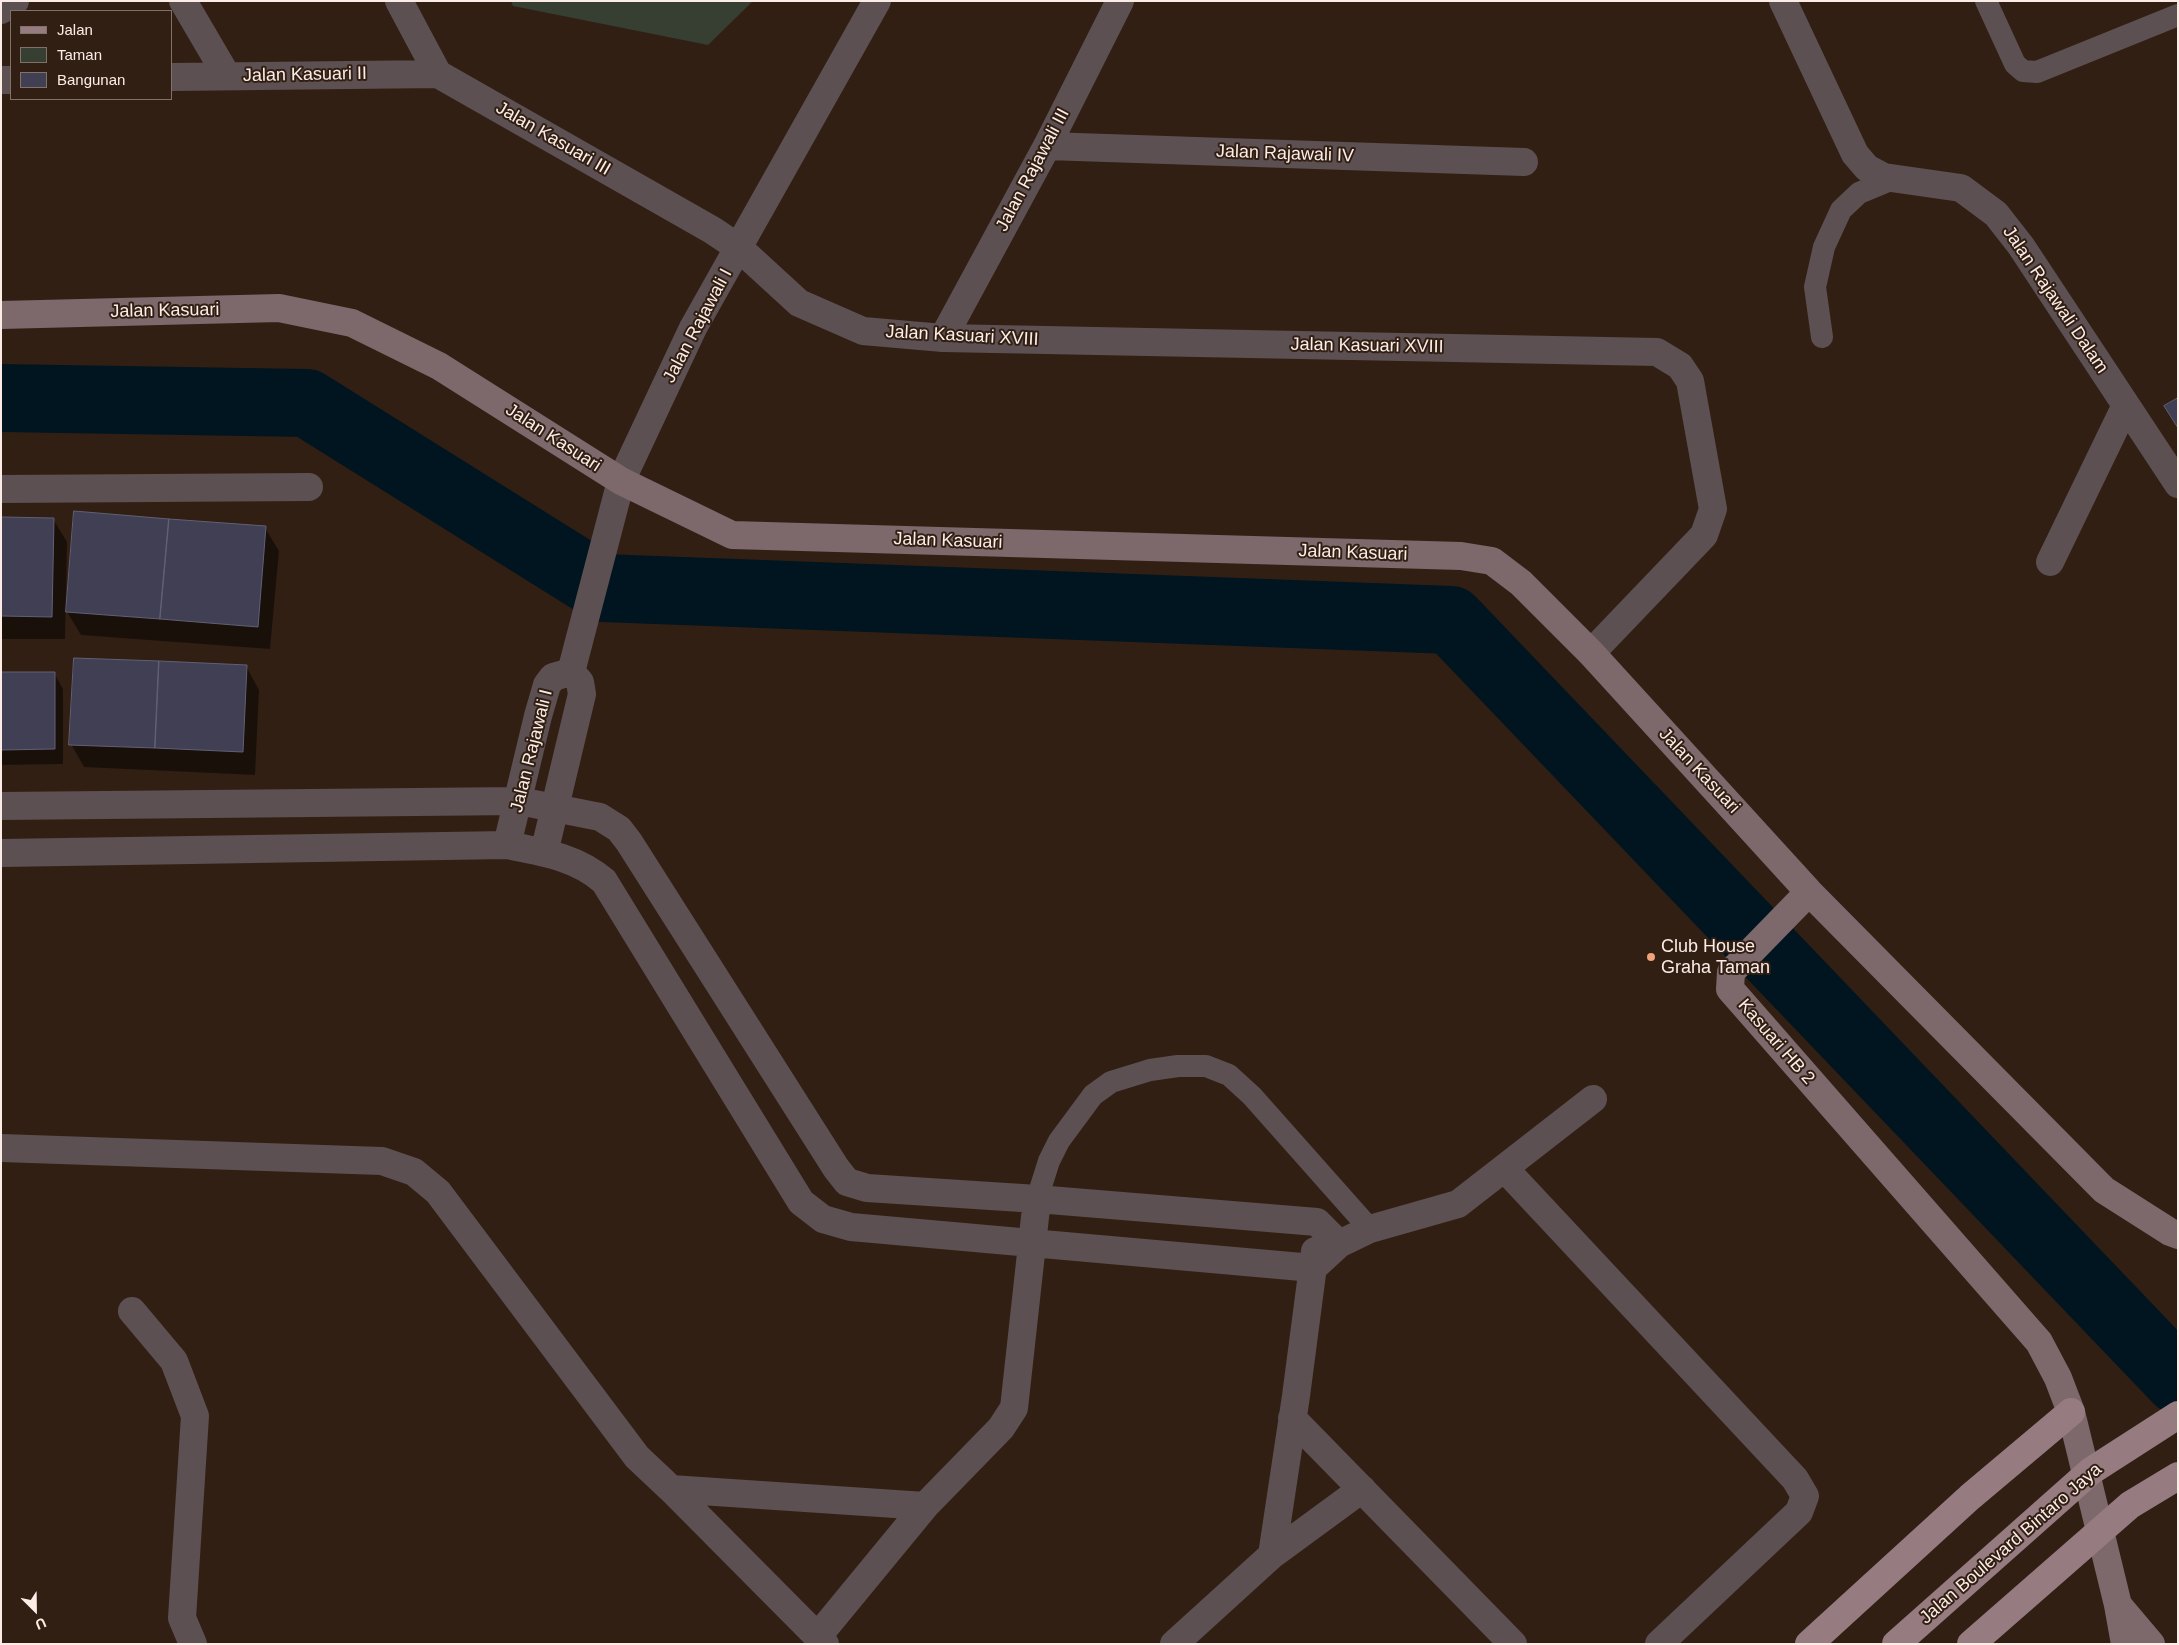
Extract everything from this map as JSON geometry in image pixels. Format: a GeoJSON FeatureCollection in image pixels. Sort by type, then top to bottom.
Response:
{"type":"FeatureCollection","features":[{"type":"Feature","properties":{"kind":"main road","name":"Jalan Kasuari"},"geometry":{"type":"LineString","coordinates":[[1,315],[279,308],[352,323],[440,366],[621,481],[732,535],[1461,556],[1492,562],[1521,583],[1591,653],[1801,900]]}},
{"type":"Feature","properties":{"kind":"main road","name":"Kasuari HB 2"},"geometry":{"type":"LineString","coordinates":[[1801,900],[1731,972],[1729,984],[1734,994],[2039,1342],[2058,1378],[2071,1412],[2118,1605],[2125,1644]]}},
{"type":"Feature","properties":{"kind":"main road"},"geometry":{"type":"LineString","coordinates":[[1801,900],[2104,1190],[2170,1232],[2178,1235]]}},
{"type":"Feature","properties":{"kind":"main road"},"geometry":{"type":"LineString","coordinates":[[1809,1644],[1970,1497],[2071,1412]]}},
{"type":"Feature","properties":{"kind":"main road","name":"Jalan Boulevard Bintaro Jaya"},"geometry":{"type":"LineString","coordinates":[[1896,1644],[2091,1471],[2178,1415]]}},
{"type":"Feature","properties":{"kind":"main road"},"geometry":{"type":"LineString","coordinates":[[1971,1644],[2130,1505],[2178,1476]]}},
{"type":"Feature","properties":{"kind":"main road","name":"Kasuari HB 2"},"geometry":{"type":"LineString","coordinates":[[2118,1605],[2151,1644]]}},
{"type":"Feature","properties":{"kind":"street"},"geometry":{"type":"LineString","coordinates":[[1,10],[15,1]]}},
{"type":"Feature","properties":{"kind":"street"},"geometry":{"type":"LineString","coordinates":[[183,1],[226,76]]}},
{"type":"Feature","properties":{"kind":"street"},"geometry":{"type":"LineString","coordinates":[[398,1],[438,74]]}},
{"type":"Feature","properties":{"kind":"street","name":"Jalan Rajawali I"},"geometry":{"type":"LineString","coordinates":[[544,852],[582,694],[580,682],[572,668],[604,552],[621,481],[693,328],[877,1]]}},
{"type":"Feature","properties":{"kind":"street","name":"Jalan Rajawali III"},"geometry":{"type":"LineString","coordinates":[[943,338],[1047,146],[1120,1]]}},
{"type":"Feature","properties":{"kind":"street","name":"Jalan Rajawali Dalam"},"geometry":{"type":"LineString","coordinates":[[1783,1],[1855,154],[1867,168],[1884,177],[1961,188],[1996,214],[2021,246],[2178,484]]}},
{"type":"Feature","properties":{"kind":"street","name":"Jalan Kasuari II"},"geometry":{"type":"LineString","coordinates":[[172,77],[438,74]]}},
{"type":"Feature","properties":{"kind":"street","name":"Jalan Kasuari III"},"geometry":{"type":"LineString","coordinates":[[438,74],[712,230],[739,248]]}},
{"type":"Feature","properties":{"kind":"street","name":"Jalan Rajawali IV"},"geometry":{"type":"LineString","coordinates":[[1047,146],[1524,162]]}},
{"type":"Feature","properties":{"kind":"street","name":"Jalan Kasuari XVIII"},"geometry":{"type":"LineString","coordinates":[[739,248],[799,303],[863,331],[943,338],[1658,352],[1680,366],[1690,381],[1713,509],[1704,535],[1591,653]]}},
{"type":"Feature","properties":{"kind":"street"},"geometry":{"type":"LineString","coordinates":[[2050,562],[2126,405]]}},
{"type":"Feature","properties":{"kind":"street"},"geometry":{"type":"LineString","coordinates":[[1,489],[309,487]]}},
{"type":"Feature","properties":{"kind":"street","name":"Jalan Rajawali I"},"geometry":{"type":"LineString","coordinates":[[507,845],[547,685],[553,677],[572,668]]}},
{"type":"Feature","properties":{"kind":"street"},"geometry":{"type":"LineString","coordinates":[[1,806],[519,801],[600,817],[619,829],[836,1168],[847,1182],[868,1188],[1038,1199],[1317,1222],[1339,1244]]}},
{"type":"Feature","properties":{"kind":"street"},"geometry":{"type":"LineString","coordinates":[[1,853],[507,845],[544,852],[571,860],[590,869],[604,881],[801,1202],[823,1219],[851,1227],[1313,1268],[1339,1244],[1370,1229],[1458,1204],[1593,1099]]}},
{"type":"Feature","properties":{"kind":"street"},"geometry":{"type":"LineString","coordinates":[[5,1150],[382,1161],[414,1172],[438,1192],[637,1457],[821,1640],[925,1506],[1002,1428],[1014,1408],[1038,1199]]}},
{"type":"Feature","properties":{"kind":"street"},"geometry":{"type":"LineString","coordinates":[[1505,1169],[1795,1479],[1805,1496],[1799,1512],[1659,1644]]}},
{"type":"Feature","properties":{"kind":"street"},"geometry":{"type":"LineString","coordinates":[[1272,1555],[1313,1268],[1317,1222]]}},
{"type":"Feature","properties":{"kind":"street"},"geometry":{"type":"LineString","coordinates":[[132,1311],[174,1361],[195,1416],[182,1618],[193,1644]]}},
{"type":"Feature","properties":{"kind":"street"},"geometry":{"type":"LineString","coordinates":[[1292,1418],[1513,1644]]}},
{"type":"Feature","properties":{"kind":"street"},"geometry":{"type":"LineString","coordinates":[[671,1489],[925,1506]]}},
{"type":"Feature","properties":{"kind":"street"},"geometry":{"type":"LineString","coordinates":[[1174,1644],[1272,1555],[1362,1490]]}},
{"type":"Feature","properties":{"kind":"lane"},"geometry":{"type":"LineString","coordinates":[[1986,1],[2014,64],[2023,71],[2037,72],[2178,15]]}},
{"type":"Feature","properties":{"kind":"lane"},"geometry":{"type":"LineString","coordinates":[[1822,337],[1815,287],[1824,246],[1841,210],[1859,193],[1895,178]]}},
{"type":"Feature","properties":{"kind":"lane"},"geometry":{"type":"LineString","coordinates":[[1038,1199],[1048,1161],[1092,1094],[1111,1082],[1150,1070],[1178,1066],[1206,1066],[1229,1075],[1252,1096],[1370,1229]]}},
{"type":"Feature","properties":{"kind":"green space"},"geometry":{"type":"Polygon","coordinates":[[[511,1],[753,1],[708,45],[513,6],[511,1]]]}},
{"type":"Feature","properties":{"kind":"building"},"geometry":{"type":"Polygon","coordinates":[[[2178,398],[2178,428],[2164,406],[2178,398]]]}},
{"type":"Feature","properties":{"kind":"building"},"geometry":{"type":"Polygon","coordinates":[[[74,511],[169,519],[160,619],[66,612],[74,511]]]}},
{"type":"Feature","properties":{"kind":"building"},"geometry":{"type":"Polygon","coordinates":[[[1,517],[54,518],[52,617],[1,616],[1,517]]]}},
{"type":"Feature","properties":{"kind":"building"},"geometry":{"type":"Polygon","coordinates":[[[169,519],[266,526],[258,627],[160,619],[169,519]]]}},
{"type":"Feature","properties":{"kind":"building"},"geometry":{"type":"Polygon","coordinates":[[[74,658],[159,661],[155,748],[69,745],[74,658]]]}},
{"type":"Feature","properties":{"kind":"building"},"geometry":{"type":"Polygon","coordinates":[[[159,661],[247,665],[243,752],[155,748],[159,661]]]}},
{"type":"Feature","properties":{"kind":"building"},"geometry":{"type":"Polygon","coordinates":[[[1,672],[55,672],[55,749],[1,750],[1,672]]]}},
{"type":"Feature","properties":{"kind":"waterway"},"geometry":{"type":"LineString","coordinates":[[1,398],[307,403],[603,588],[1451,620],[2178,1380]]}},
{"type":"Feature","properties":{"kind":"place","name":"Club House Graha Taman"},"geometry":{"type":"Point","coordinates":[1651,957]}}]}
